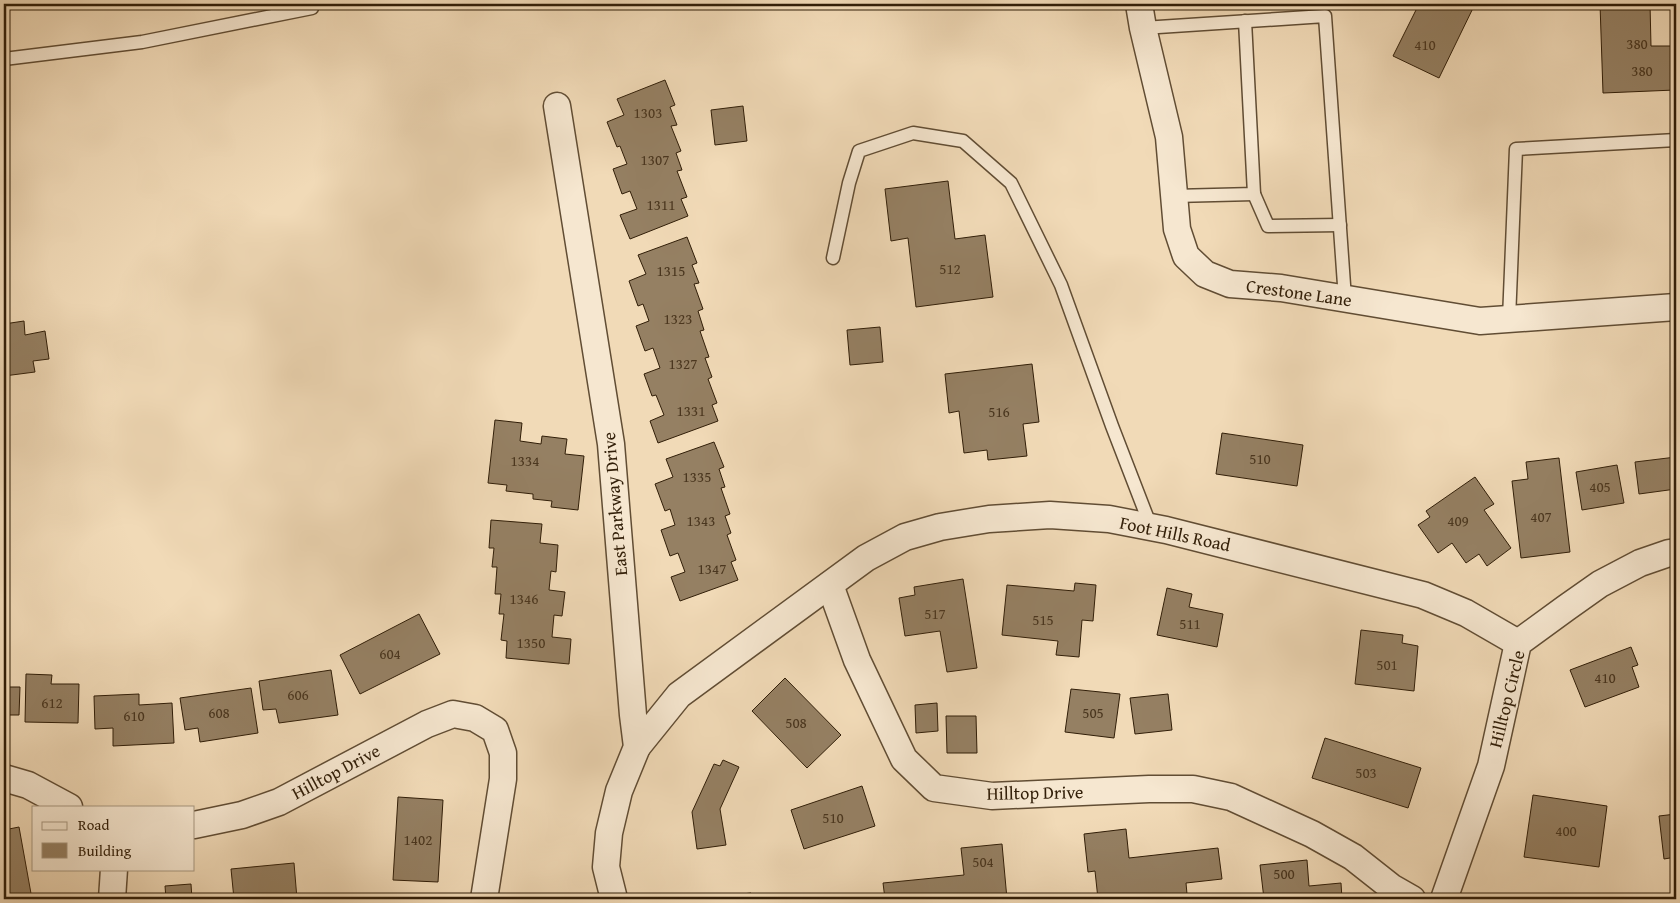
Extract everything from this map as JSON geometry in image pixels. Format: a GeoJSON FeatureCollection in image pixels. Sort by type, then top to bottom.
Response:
{"type":"FeatureCollection","features":[{"type":"Feature","properties":{"kind":"street","name":"Crestone Lane"},"geometry":{"type":"LineString","coordinates":[[1141,16],[1169,137],[1178,229],[1186,256],[1206,274],[1230,284],[1281,288],[1480,322],[1676,307]]}},
{"type":"Feature","properties":{"kind":"street","name":"East Parkway Drive"},"geometry":{"type":"LineString","coordinates":[[557,106],[611,444],[637,746],[619,790],[609,833],[606,867],[614,899]]}},
{"type":"Feature","properties":{"kind":"street","name":"Foot Hills Road"},"geometry":{"type":"LineString","coordinates":[[830,585],[866,558],[904,537],[989,519],[1050,515],[1109,520],[1151,527],[1422,595],[1466,613],[1518,643]]}},
{"type":"Feature","properties":{"kind":"street","name":"Hilltop Circle"},"geometry":{"type":"LineString","coordinates":[[1444,899],[1490,766],[1518,643],[1600,584],[1640,563],[1676,552]]}},
{"type":"Feature","properties":{"kind":"street"},"geometry":{"type":"LineString","coordinates":[[637,746],[680,695],[830,585]]}},
{"type":"Feature","properties":{"kind":"street","name":"Hilltop Drive"},"geometry":{"type":"LineString","coordinates":[[830,585],[857,660],[904,759],[934,788],[992,796],[1149,788],[1193,789],[1231,797],[1328,843],[1352,857],[1391,887],[1412,899]]}},
{"type":"Feature","properties":{"kind":"street","name":"Hilltop Drive"},"geometry":{"type":"LineString","coordinates":[[195,825],[242,815],[279,802],[427,724],[453,714],[475,718],[495,730],[503,753],[503,779],[484,899]]}},
{"type":"Feature","properties":{"kind":"street"},"geometry":{"type":"LineString","coordinates":[[4,778],[28,785],[67,806]]}},
{"type":"Feature","properties":{"kind":"street"},"geometry":{"type":"LineString","coordinates":[[112,899],[114,870]]}},
{"type":"Feature","properties":{"kind":"lane"},"geometry":{"type":"LineString","coordinates":[[4,59],[142,42],[312,8],[310,4]]}},
{"type":"Feature","properties":{"kind":"lane"},"geometry":{"type":"LineString","coordinates":[[1141,16],[1245,21],[1325,16],[1345,299]]}},
{"type":"Feature","properties":{"kind":"lane"},"geometry":{"type":"LineString","coordinates":[[1245,21],[1254,194],[1268,226],[1340,225]]}},
{"type":"Feature","properties":{"kind":"lane"},"geometry":{"type":"LineString","coordinates":[[833,258],[849,183],[860,151],[913,133],[963,141],[1011,183],[1057,276],[1151,527]]}},
{"type":"Feature","properties":{"kind":"lane"},"geometry":{"type":"LineString","coordinates":[[1509,319],[1516,149],[1676,140]]}},
{"type":"Feature","properties":{"kind":"lane"},"geometry":{"type":"LineString","coordinates":[[1174,196],[1254,194]]}},
{"type":"Feature","properties":{"kind":"building"},"geometry":{"type":"Polygon","coordinates":[[[1419,4],[1475,4],[1439,78],[1393,56],[1419,4]]]}},
{"type":"Feature","properties":{"kind":"building"},"geometry":{"type":"Polygon","coordinates":[[[1600,4],[1650,4],[1651,46],[1676,46],[1676,102],[1675,90],[1603,93],[1600,4]]]}},
{"type":"Feature","properties":{"kind":"building"},"geometry":{"type":"Polygon","coordinates":[[[665,80],[675,105],[670,107],[677,125],[671,126],[681,151],[676,153],[682,170],[677,171],[687,197],[681,199],[688,216],[630,239],[620,215],[637,209],[630,191],[622,194],[613,169],[627,164],[620,146],[617,147],[607,122],[624,115],[617,99],[665,80]]]}},
{"type":"Feature","properties":{"kind":"building"},"geometry":{"type":"Polygon","coordinates":[[[743,106],[747,141],[715,145],[711,110],[743,106]]]}},
{"type":"Feature","properties":{"kind":"building"},"geometry":{"type":"Polygon","coordinates":[[[948,181],[955,239],[985,235],[993,297],[916,307],[908,238],[891,241],[885,189],[948,181]]]}},
{"type":"Feature","properties":{"kind":"building"},"geometry":{"type":"Polygon","coordinates":[[[687,237],[697,263],[692,265],[699,283],[694,284],[703,309],[698,311],[704,330],[700,331],[709,357],[705,358],[712,377],[708,379],[717,403],[712,405],[718,421],[658,443],[650,421],[664,415],[656,395],[652,396],[644,374],[660,368],[653,348],[645,351],[636,326],[649,321],[643,304],[638,306],[629,281],[646,274],[638,255],[687,237]]]}},
{"type":"Feature","properties":{"kind":"building"},"geometry":{"type":"Polygon","coordinates":[[[24,321],[25,335],[45,331],[49,359],[33,361],[35,372],[4,376],[4,324],[24,321]]]}},
{"type":"Feature","properties":{"kind":"building"},"geometry":{"type":"Polygon","coordinates":[[[880,327],[883,362],[850,365],[847,330],[880,327]]]}},
{"type":"Feature","properties":{"kind":"building"},"geometry":{"type":"Polygon","coordinates":[[[1032,364],[1039,422],[1023,424],[1027,456],[988,460],[987,450],[964,453],[959,411],[949,413],[945,374],[1032,364]]]}},
{"type":"Feature","properties":{"kind":"building"},"geometry":{"type":"Polygon","coordinates":[[[495,420],[522,423],[520,441],[541,444],[542,436],[567,439],[565,454],[584,456],[578,510],[551,507],[552,501],[533,499],[533,494],[506,491],[507,485],[488,483],[495,420]]]}},
{"type":"Feature","properties":{"kind":"building"},"geometry":{"type":"Polygon","coordinates":[[[1222,433],[1303,445],[1297,486],[1216,474],[1222,433]]]}},
{"type":"Feature","properties":{"kind":"building"},"geometry":{"type":"Polygon","coordinates":[[[714,442],[724,467],[719,469],[725,487],[721,488],[730,514],[725,516],[731,533],[727,535],[736,560],[731,562],[738,580],[680,601],[671,577],[685,572],[678,553],[670,556],[661,530],[675,525],[670,509],[665,511],[655,484],[673,477],[666,459],[714,442]]]}},
{"type":"Feature","properties":{"kind":"building"},"geometry":{"type":"Polygon","coordinates":[[[1676,457],[1676,489],[1639,494],[1635,462],[1676,457]]]}},
{"type":"Feature","properties":{"kind":"building"},"geometry":{"type":"Polygon","coordinates":[[[1559,458],[1570,552],[1521,558],[1512,481],[1528,479],[1526,462],[1559,458]]]}},
{"type":"Feature","properties":{"kind":"building"},"geometry":{"type":"Polygon","coordinates":[[[1617,465],[1624,503],[1582,510],[1576,472],[1617,465]]]}},
{"type":"Feature","properties":{"kind":"building"},"geometry":{"type":"Polygon","coordinates":[[[1475,477],[1494,504],[1484,510],[1511,548],[1487,566],[1479,554],[1466,563],[1452,543],[1438,553],[1418,525],[1430,517],[1426,511],[1475,477]]]}},
{"type":"Feature","properties":{"kind":"building"},"geometry":{"type":"Polygon","coordinates":[[[491,520],[542,524],[540,543],[558,545],[556,572],[551,571],[549,590],[565,592],[562,616],[554,615],[552,637],[571,639],[569,664],[506,658],[507,641],[501,640],[504,614],[499,614],[501,594],[495,594],[497,567],[492,567],[494,548],[489,548],[491,520]]]}},
{"type":"Feature","properties":{"kind":"building"},"geometry":{"type":"Polygon","coordinates":[[[963,579],[977,668],[947,672],[940,631],[905,636],[899,598],[915,595],[914,587],[963,579]]]}},
{"type":"Feature","properties":{"kind":"building"},"geometry":{"type":"Polygon","coordinates":[[[1075,583],[1096,585],[1093,621],[1082,620],[1079,657],[1056,655],[1058,641],[1002,635],[1007,585],[1074,591],[1075,583]]]}},
{"type":"Feature","properties":{"kind":"building"},"geometry":{"type":"Polygon","coordinates":[[[1167,588],[1192,594],[1189,607],[1223,614],[1217,647],[1157,635],[1167,588]]]}},
{"type":"Feature","properties":{"kind":"building"},"geometry":{"type":"Polygon","coordinates":[[[1676,610],[1676,644],[1672,611],[1676,610]]]}},
{"type":"Feature","properties":{"kind":"building"},"geometry":{"type":"Polygon","coordinates":[[[419,614],[440,654],[360,694],[340,655],[419,614]]]}},
{"type":"Feature","properties":{"kind":"building"},"geometry":{"type":"Polygon","coordinates":[[[1361,630],[1403,635],[1402,643],[1418,646],[1414,691],[1355,684],[1361,630]]]}},
{"type":"Feature","properties":{"kind":"building"},"geometry":{"type":"Polygon","coordinates":[[[1631,647],[1638,665],[1632,667],[1639,687],[1585,707],[1570,670],[1631,647]]]}},
{"type":"Feature","properties":{"kind":"building"},"geometry":{"type":"Polygon","coordinates":[[[331,670],[338,715],[279,723],[276,709],[263,710],[259,681],[331,670]]]}},
{"type":"Feature","properties":{"kind":"building"},"geometry":{"type":"Polygon","coordinates":[[[26,674],[52,675],[51,684],[79,684],[78,723],[25,722],[26,674]]]}},
{"type":"Feature","properties":{"kind":"building"},"geometry":{"type":"Polygon","coordinates":[[[785,678],[841,735],[807,768],[752,711],[785,678]]]}},
{"type":"Feature","properties":{"kind":"building"},"geometry":{"type":"Polygon","coordinates":[[[4,687],[20,687],[19,715],[4,715],[4,687]]]}},
{"type":"Feature","properties":{"kind":"building"},"geometry":{"type":"Polygon","coordinates":[[[251,688],[258,733],[200,742],[198,728],[185,730],[180,698],[251,688]]]}},
{"type":"Feature","properties":{"kind":"building"},"geometry":{"type":"Polygon","coordinates":[[[1071,689],[1120,694],[1114,738],[1065,732],[1071,689]]]}},
{"type":"Feature","properties":{"kind":"building"},"geometry":{"type":"Polygon","coordinates":[[[139,694],[139,705],[172,703],[174,743],[113,746],[113,728],[95,729],[94,696],[139,694]]]}},
{"type":"Feature","properties":{"kind":"building"},"geometry":{"type":"Polygon","coordinates":[[[1168,694],[1172,730],[1135,734],[1130,698],[1168,694]]]}},
{"type":"Feature","properties":{"kind":"building"},"geometry":{"type":"Polygon","coordinates":[[[937,703],[938,731],[916,733],[915,705],[937,703]]]}},
{"type":"Feature","properties":{"kind":"building"},"geometry":{"type":"Polygon","coordinates":[[[946,716],[976,716],[977,753],[947,753],[946,716]]]}},
{"type":"Feature","properties":{"kind":"building"},"geometry":{"type":"Polygon","coordinates":[[[1325,738],[1421,768],[1408,808],[1312,778],[1325,738]]]}},
{"type":"Feature","properties":{"kind":"building"},"geometry":{"type":"Polygon","coordinates":[[[723,760],[739,767],[720,809],[726,845],[697,849],[692,812],[714,764],[720,766],[723,760]]]}},
{"type":"Feature","properties":{"kind":"building"},"geometry":{"type":"Polygon","coordinates":[[[862,786],[875,826],[804,849],[791,810],[862,786]]]}},
{"type":"Feature","properties":{"kind":"building"},"geometry":{"type":"Polygon","coordinates":[[[1533,795],[1607,806],[1599,867],[1524,857],[1533,795]]]}},
{"type":"Feature","properties":{"kind":"building"},"geometry":{"type":"Polygon","coordinates":[[[398,797],[443,800],[438,882],[393,880],[398,797]]]}},
{"type":"Feature","properties":{"kind":"building"},"geometry":{"type":"Polygon","coordinates":[[[1676,814],[1676,857],[1664,859],[1659,816],[1676,814]]]}},
{"type":"Feature","properties":{"kind":"building"},"geometry":{"type":"Polygon","coordinates":[[[19,827],[32,899],[4,899],[4,830],[19,827]]]}},
{"type":"Feature","properties":{"kind":"building"},"geometry":{"type":"Polygon","coordinates":[[[1126,829],[1129,858],[1218,848],[1222,879],[1186,883],[1187,894],[1137,899],[1098,899],[1095,871],[1088,872],[1084,834],[1126,829]]]}},
{"type":"Feature","properties":{"kind":"building"},"geometry":{"type":"Polygon","coordinates":[[[1002,844],[1007,899],[885,899],[883,883],[964,875],[961,848],[1002,844]]]}},
{"type":"Feature","properties":{"kind":"building"},"geometry":{"type":"Polygon","coordinates":[[[1307,860],[1309,886],[1341,883],[1342,899],[1264,899],[1260,865],[1307,860]]]}},
{"type":"Feature","properties":{"kind":"building"},"geometry":{"type":"Polygon","coordinates":[[[294,863],[297,899],[234,899],[231,869],[294,863]]]}},
{"type":"Feature","properties":{"kind":"building"},"geometry":{"type":"Polygon","coordinates":[[[191,884],[192,899],[166,899],[165,886],[191,884]]]}},
{"type":"Feature","properties":{"kind":"building"},"geometry":{"type":"Polygon","coordinates":[[[751,893],[752,899],[699,899],[751,893]]]}}]}
